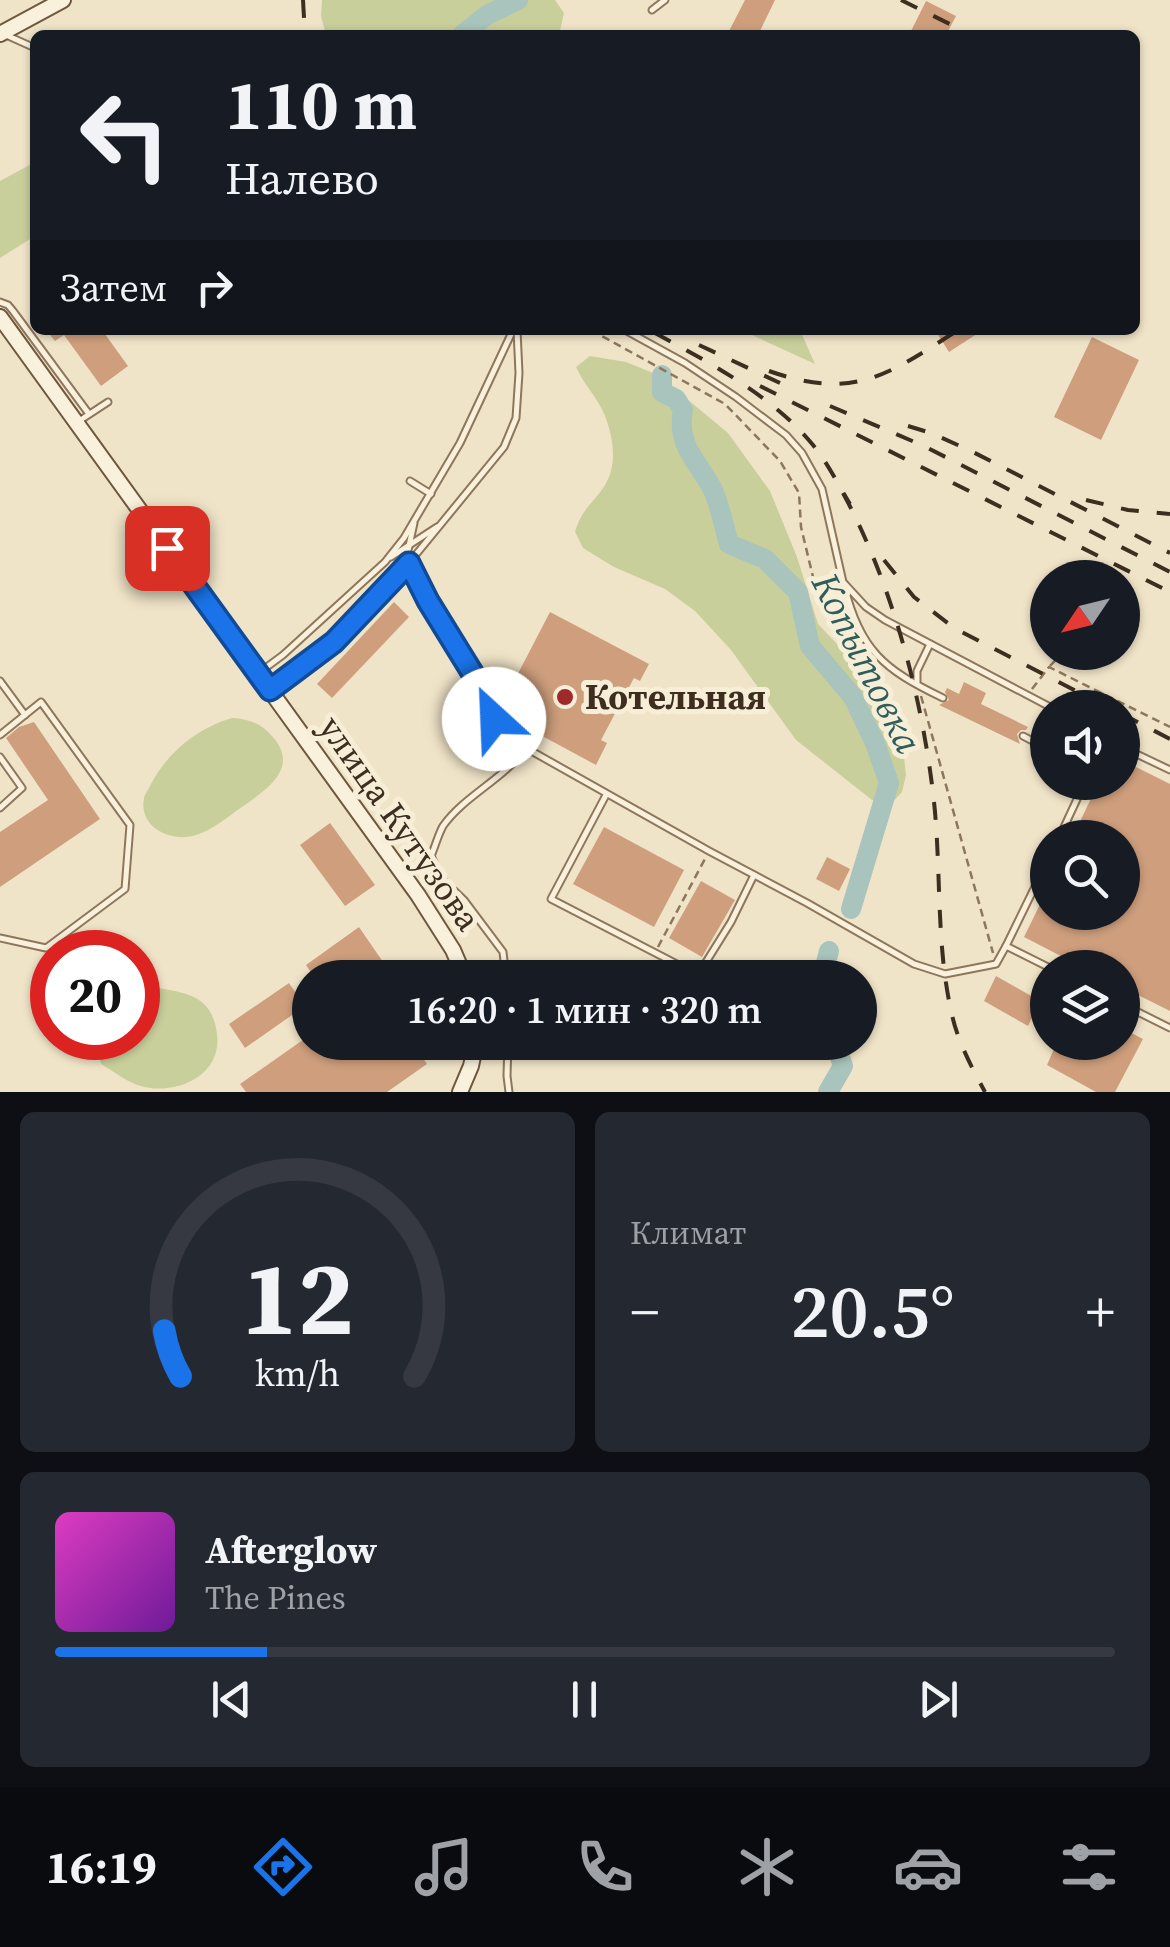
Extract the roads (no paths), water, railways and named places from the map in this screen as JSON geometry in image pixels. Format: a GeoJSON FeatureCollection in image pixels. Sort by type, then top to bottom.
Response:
{"type":"FeatureCollection","features":[{"type":"Feature","properties":{"kind":"street"},"geometry":{"type":"LineString","coordinates":[[1,33],[64,0]]}},
{"type":"Feature","properties":{"kind":"street","name":"улица Кутузова"},"geometry":{"type":"LineString","coordinates":[[0,317],[83,419],[258,674],[418,895],[457,960]]}},
{"type":"Feature","properties":{"kind":"street"},"geometry":{"type":"LineString","coordinates":[[460,1092],[472,1060]]}},
{"type":"Feature","properties":{"kind":"lane"},"geometry":{"type":"LineString","coordinates":[[652,10],[665,0]]}},
{"type":"Feature","properties":{"kind":"lane"},"geometry":{"type":"LineString","coordinates":[[1,33],[30,46]]}},
{"type":"Feature","properties":{"kind":"lane"},"geometry":{"type":"LineString","coordinates":[[0,302],[13,310],[83,419],[108,402]]}},
{"type":"Feature","properties":{"kind":"lane"},"geometry":{"type":"LineString","coordinates":[[385,562],[414,523],[460,444],[514,335]]}},
{"type":"Feature","properties":{"kind":"lane"},"geometry":{"type":"LineString","coordinates":[[270,690],[334,642],[409,563],[504,447],[513,428],[519,373],[516,335]]}},
{"type":"Feature","properties":{"kind":"lane"},"geometry":{"type":"LineString","coordinates":[[634,335],[736,397],[776,427],[802,453],[822,489],[856,624],[884,664],[943,698]]}},
{"type":"Feature","properties":{"kind":"lane"},"geometry":{"type":"LineString","coordinates":[[410,481],[431,494]]}},
{"type":"Feature","properties":{"kind":"lane"},"geometry":{"type":"LineString","coordinates":[[414,523],[406,555],[409,563],[481,687],[494,719],[508,737],[526,748],[914,964],[945,974],[996,964],[1030,897]]}},
{"type":"Feature","properties":{"kind":"lane"},"geometry":{"type":"LineString","coordinates":[[258,674],[385,562],[441,525]]}},
{"type":"Feature","properties":{"kind":"lane"},"geometry":{"type":"LineString","coordinates":[[843,582],[876,614],[1030,695]]}},
{"type":"Feature","properties":{"kind":"lane"},"geometry":{"type":"LineString","coordinates":[[918,686],[917,670],[930,644]]}},
{"type":"Feature","properties":{"kind":"lane"},"geometry":{"type":"LineString","coordinates":[[0,680],[25,715]]}},
{"type":"Feature","properties":{"kind":"lane"},"geometry":{"type":"LineString","coordinates":[[0,736],[40,702],[130,825],[125,890],[46,948],[0,938]]}},
{"type":"Feature","properties":{"kind":"lane"},"geometry":{"type":"LineString","coordinates":[[1023,736],[1030,740]]}},
{"type":"Feature","properties":{"kind":"lane"},"geometry":{"type":"LineString","coordinates":[[504,960],[503,952],[464,900],[442,880],[431,856],[443,826],[526,748]]}},
{"type":"Feature","properties":{"kind":"lane"},"geometry":{"type":"LineString","coordinates":[[0,756],[22,788],[0,808]]}},
{"type":"Feature","properties":{"kind":"lane"},"geometry":{"type":"LineString","coordinates":[[1140,756],[1170,770]]}},
{"type":"Feature","properties":{"kind":"lane"},"geometry":{"type":"LineString","coordinates":[[606,795],[550,899],[698,975],[754,875]]}},
{"type":"Feature","properties":{"kind":"lane"},"geometry":{"type":"LineString","coordinates":[[1006,946],[1030,958]]}},
{"type":"Feature","properties":{"kind":"lane"},"geometry":{"type":"LineString","coordinates":[[1140,1013],[1170,1028]]}},
{"type":"Feature","properties":{"kind":"lane"},"geometry":{"type":"LineString","coordinates":[[507,1060],[509,1092]]}},
{"type":"Feature","properties":{"kind":"waterway","name":"Копытовка"},"geometry":{"type":"LineString","coordinates":[[468,30],[487,15],[518,0]]}},
{"type":"Feature","properties":{"kind":"waterway","name":"Копытовка"},"geometry":{"type":"LineString","coordinates":[[662,375],[662,392],[676,399],[683,410],[685,443],[713,490],[729,544],[765,559],[798,592],[810,646],[853,697],[875,743],[889,783],[851,909]]}},
{"type":"Feature","properties":{"kind":"waterway","name":"Копытовка"},"geometry":{"type":"LineString","coordinates":[[827,960],[829,951]]}},
{"type":"Feature","properties":{"kind":"waterway","name":"Копытовка"},"geometry":{"type":"LineString","coordinates":[[828,1092],[843,1066],[841,1060]]}},
{"type":"Feature","properties":{"kind":"railway"},"geometry":{"type":"LineString","coordinates":[[303,0],[305,30]]}},
{"type":"Feature","properties":{"kind":"railway"},"geometry":{"type":"LineString","coordinates":[[901,0],[962,30]]}},
{"type":"Feature","properties":{"kind":"railway"},"geometry":{"type":"LineString","coordinates":[[659,335],[740,382],[779,411],[818,452],[850,504]]}},
{"type":"Feature","properties":{"kind":"railway"},"geometry":{"type":"LineString","coordinates":[[769,371],[825,384],[869,379],[911,360],[950,335]]}},
{"type":"Feature","properties":{"kind":"railway"},"geometry":{"type":"LineString","coordinates":[[699,345],[780,383]]}},
{"type":"Feature","properties":{"kind":"railway"},"geometry":{"type":"LineString","coordinates":[[760,386],[1170,592]]}},
{"type":"Feature","properties":{"kind":"railway"},"geometry":{"type":"LineString","coordinates":[[830,406],[924,446],[1170,572]]}},
{"type":"Feature","properties":{"kind":"railway"},"geometry":{"type":"LineString","coordinates":[[908,426],[971,451],[1170,553]]}},
{"type":"Feature","properties":{"kind":"railway"},"geometry":{"type":"LineString","coordinates":[[843,493],[876,563],[912,677],[933,793],[947,987],[958,1035],[985,1092]]}},
{"type":"Feature","properties":{"kind":"railway"},"geometry":{"type":"LineString","coordinates":[[1086,500],[1170,514]]}},
{"type":"Feature","properties":{"kind":"railway"},"geometry":{"type":"LineString","coordinates":[[884,560],[914,597],[954,628],[1074,690]]}},
{"type":"Feature","properties":{"kind":"railway"},"geometry":{"type":"LineString","coordinates":[[1140,723],[1170,739]]}},
{"type":"Feature","properties":{"kind":"place","name":"Котельная"},"geometry":{"type":"Point","coordinates":[565,697]}}]}
